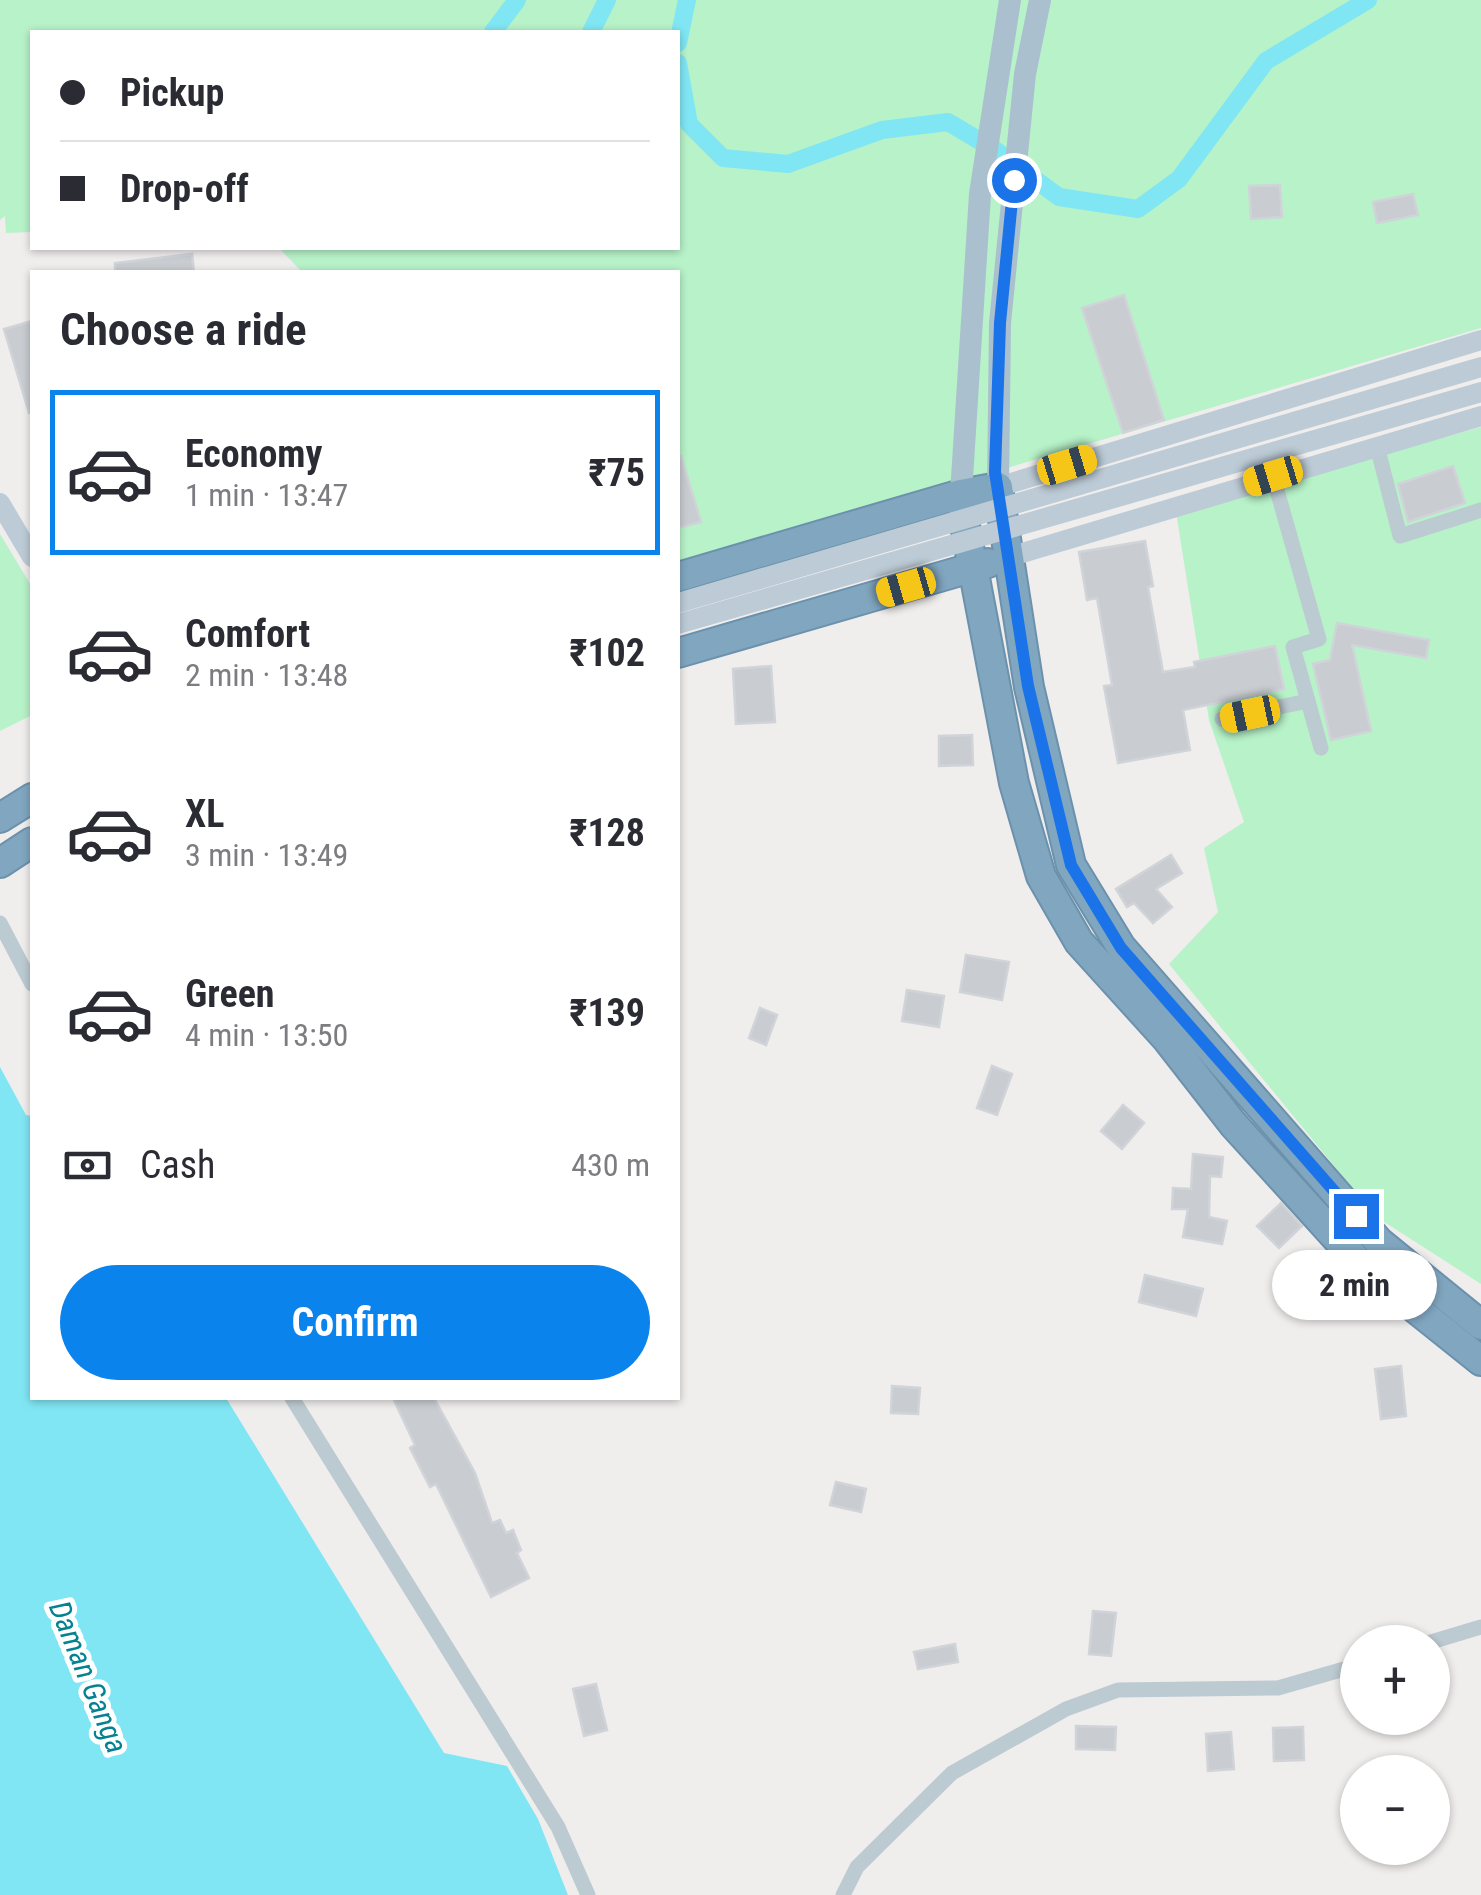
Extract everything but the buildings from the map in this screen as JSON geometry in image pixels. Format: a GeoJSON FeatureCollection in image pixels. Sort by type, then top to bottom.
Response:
{"type":"FeatureCollection","features":[{"type":"Feature","properties":{"kind":"highway"},"geometry":{"type":"LineString","coordinates":[[680,577],[961,494],[998,487],[1028,686],[1071,865],[1121,948],[1380,1242],[1481,1325]]}},
{"type":"Feature","properties":{"kind":"highway"},"geometry":{"type":"LineString","coordinates":[[961,494],[1014,782],[1041,876],[1079,942],[1166,1038],[1233,1124],[1361,1265],[1481,1360]]}},
{"type":"Feature","properties":{"kind":"highway"},"geometry":{"type":"LineString","coordinates":[[680,652],[1009,557]]}},
{"type":"Feature","properties":{"kind":"highway"},"geometry":{"type":"LineString","coordinates":[[0,818],[30,799]]}},
{"type":"Feature","properties":{"kind":"highway"},"geometry":{"type":"LineString","coordinates":[[0,863],[30,843]]}},
{"type":"Feature","properties":{"kind":"main road"},"geometry":{"type":"LineString","coordinates":[[961,494],[980,194],[1010,0]]}},
{"type":"Feature","properties":{"kind":"main road"},"geometry":{"type":"LineString","coordinates":[[1040,0],[1024,74],[1000,323],[998,487],[1481,340]]}},
{"type":"Feature","properties":{"kind":"main road"},"geometry":{"type":"LineString","coordinates":[[680,603],[1481,367]]}},
{"type":"Feature","properties":{"kind":"main road"},"geometry":{"type":"LineString","coordinates":[[680,623],[1481,392]]}},
{"type":"Feature","properties":{"kind":"main road"},"geometry":{"type":"LineString","coordinates":[[1009,557],[1481,416]]}},
{"type":"Feature","properties":{"kind":"main road"},"geometry":{"type":"LineString","coordinates":[[0,502],[30,554]]}},
{"type":"Feature","properties":{"kind":"street"},"geometry":{"type":"LineString","coordinates":[[1376,446],[1400,536],[1481,510]]}},
{"type":"Feature","properties":{"kind":"street"},"geometry":{"type":"LineString","coordinates":[[1273,476],[1319,639],[1292,647],[1321,748]]}},
{"type":"Feature","properties":{"kind":"street"},"geometry":{"type":"LineString","coordinates":[[1222,720],[1308,702]]}},
{"type":"Feature","properties":{"kind":"street"},"geometry":{"type":"LineString","coordinates":[[0,922],[30,980]]}},
{"type":"Feature","properties":{"kind":"street"},"geometry":{"type":"LineString","coordinates":[[293,1400],[558,1827],[588,1895]]}},
{"type":"Feature","properties":{"kind":"street"},"geometry":{"type":"LineString","coordinates":[[1450,1637],[1481,1628]]}},
{"type":"Feature","properties":{"kind":"street"},"geometry":{"type":"LineString","coordinates":[[843,1895],[857,1868],[952,1773],[1066,1709],[1118,1690],[1278,1688],[1340,1669]]}},
{"type":"Feature","properties":{"kind":"green space"},"geometry":{"type":"Polygon","coordinates":[[[0,0],[1481,0],[1481,328],[680,564],[680,270],[300,270],[281,250],[680,250],[680,30],[30,30],[30,232],[6,233],[5,216],[0,220],[0,0]]]}},
{"type":"Feature","properties":{"kind":"green space"},"geometry":{"type":"Polygon","coordinates":[[[1481,427],[1481,1284],[1375,1216],[1169,964],[1218,912],[1204,848],[1244,822],[1209,720],[1176,512],[1481,427]]]}},
{"type":"Feature","properties":{"kind":"green space"},"geometry":{"type":"Polygon","coordinates":[[[0,534],[30,584],[30,716],[0,731],[0,534]]]}},
{"type":"Feature","properties":{"kind":"water","name":"Daman Ganga"},"geometry":{"type":"Polygon","coordinates":[[[0,1067],[26,1115],[30,1116],[30,1400],[227,1400],[444,1753],[507,1766],[538,1819],[568,1895],[0,1895],[0,1067]]]}},
{"type":"Feature","properties":{"kind":"waterway"},"geometry":{"type":"LineString","coordinates":[[494,30],[517,0]]}},
{"type":"Feature","properties":{"kind":"waterway"},"geometry":{"type":"LineString","coordinates":[[592,30],[607,0]]}},
{"type":"Feature","properties":{"kind":"waterway"},"geometry":{"type":"LineString","coordinates":[[680,33],[687,0]]}},
{"type":"Feature","properties":{"kind":"waterway"},"geometry":{"type":"LineString","coordinates":[[680,74],[689,124],[723,158],[788,164],[882,130],[948,122],[995,150],[1059,197],[1138,209],[1179,179],[1266,61],[1368,0]]}},
{"type":"Feature","properties":{"kind":"route"},"geometry":{"type":"LineString","coordinates":[[1014,180],[1000,323],[995,472],[1028,686],[1071,865],[1121,948],[1356,1216]]}}]}
